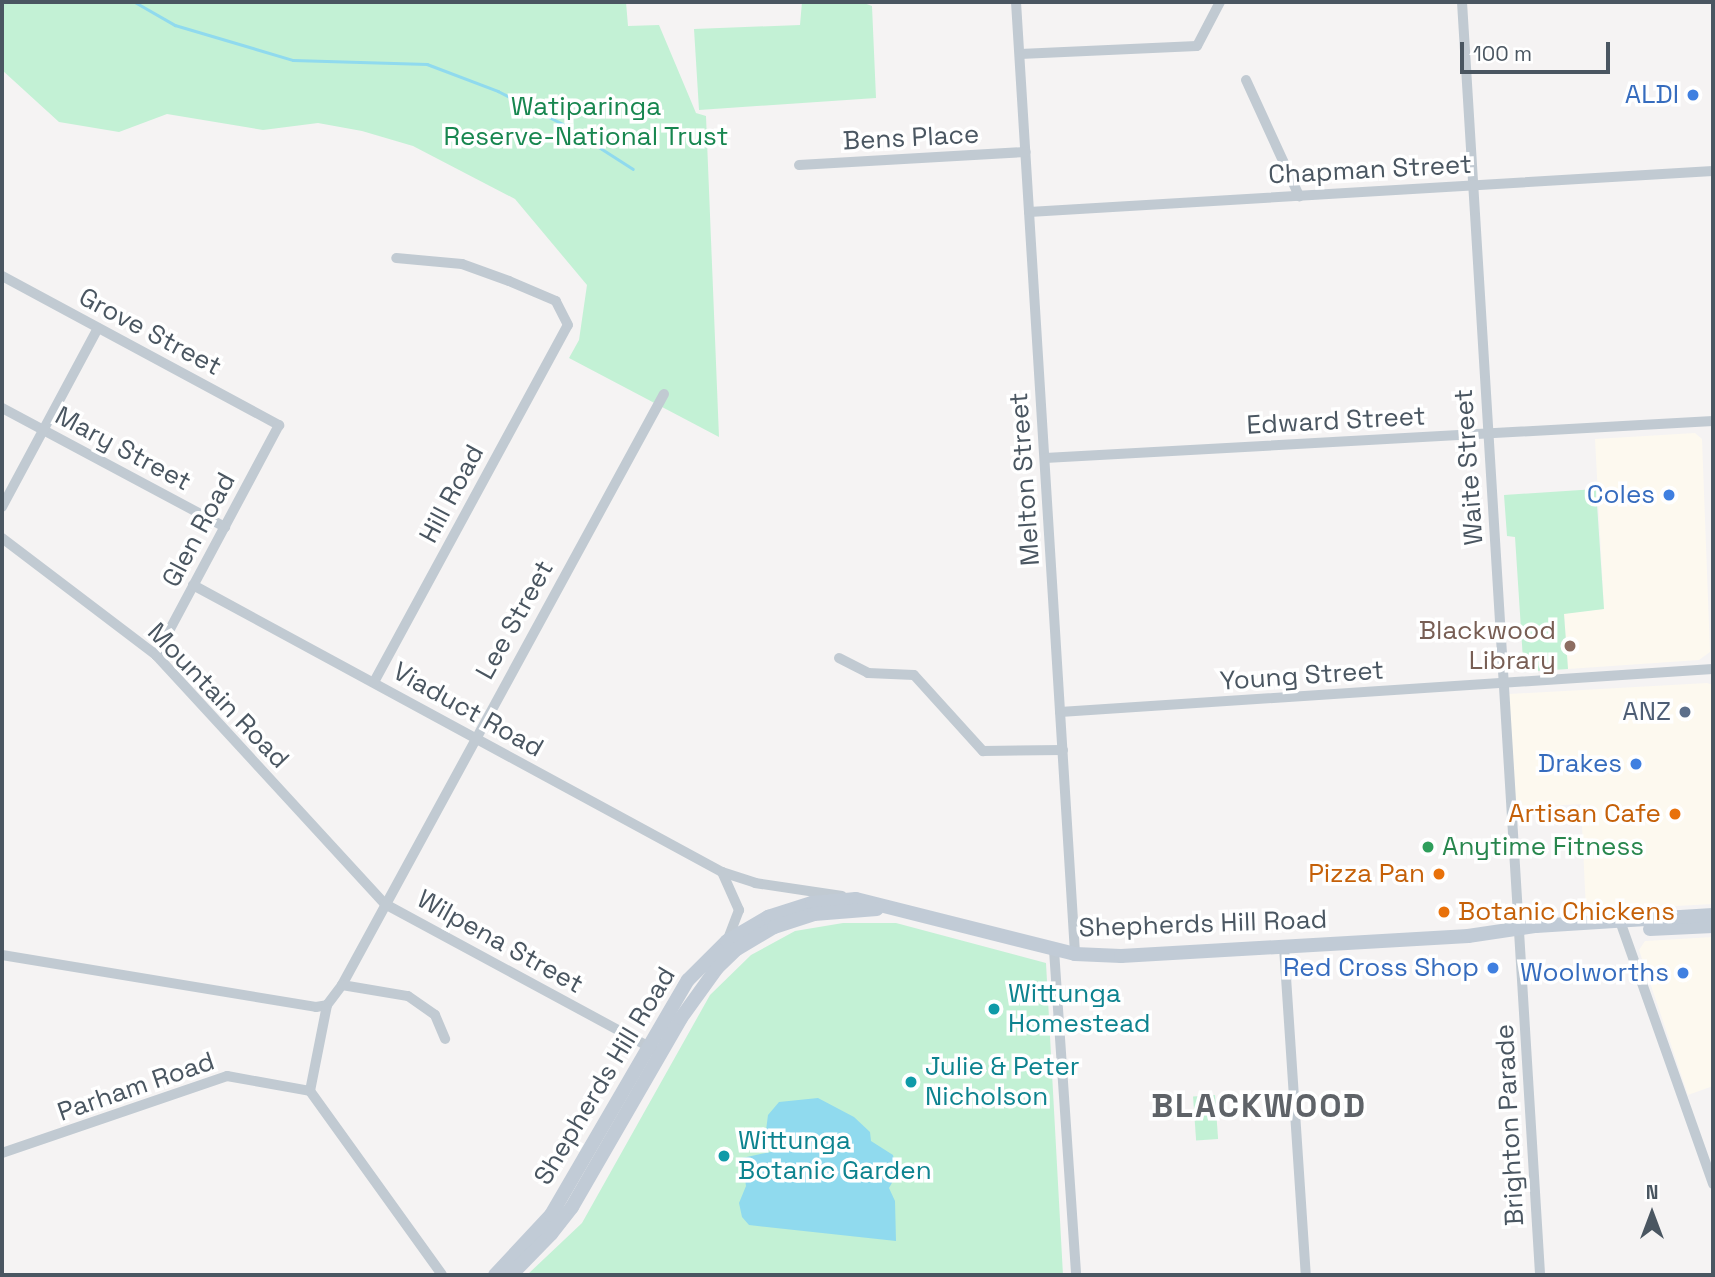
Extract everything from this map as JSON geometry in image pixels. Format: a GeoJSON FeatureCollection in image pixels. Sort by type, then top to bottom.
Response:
{"type":"FeatureCollection","features":[{"type":"Feature","properties":{"kind":"main road","name":"Shepherds Hill Road"},"geometry":{"type":"LineString","coordinates":[[510,1275],[551,1234],[572,1208],[688,980],[726,941],[768,917],[812,903],[856,899],[1054,950],[1075,954],[1121,956],[1284,947],[1519,930],[1536,926],[1713,926]]}},
{"type":"Feature","properties":{"kind":"main road","name":"Shepherds Hill Road"},"geometry":{"type":"LineString","coordinates":[[495,1275],[551,1216],[654,1050],[704,984],[737,949],[774,927],[814,914],[893,908]]}},
{"type":"Feature","properties":{"kind":"main road","name":"Shepherds Hill Road"},"geometry":{"type":"LineString","coordinates":[[1621,925],[1713,915]]}},
{"type":"Feature","properties":{"kind":"street","name":"Melton Street"},"geometry":{"type":"LineString","coordinates":[[1016,2],[1075,954]]}},
{"type":"Feature","properties":{"kind":"street"},"geometry":{"type":"LineString","coordinates":[[1020,54],[1197,46],[1220,2]]}},
{"type":"Feature","properties":{"kind":"street","name":"Waite Street"},"geometry":{"type":"LineString","coordinates":[[1462,2],[1519,930]]}},
{"type":"Feature","properties":{"kind":"street"},"geometry":{"type":"LineString","coordinates":[[1246,80],[1299,196]]}},
{"type":"Feature","properties":{"kind":"street","name":"Bens Place"},"geometry":{"type":"LineString","coordinates":[[799,165],[1026,152]]}},
{"type":"Feature","properties":{"kind":"street","name":"Chapman Street"},"geometry":{"type":"LineString","coordinates":[[1030,212],[1713,171]]}},
{"type":"Feature","properties":{"kind":"street","name":"Hill Road"},"geometry":{"type":"LineString","coordinates":[[374,682],[568,325],[556,301],[509,281],[462,264],[396,258]]}},
{"type":"Feature","properties":{"kind":"street","name":"Grove Street"},"geometry":{"type":"LineString","coordinates":[[2,276],[279,425]]}},
{"type":"Feature","properties":{"kind":"street"},"geometry":{"type":"LineString","coordinates":[[2,507],[98,328]]}},
{"type":"Feature","properties":{"kind":"street","name":"Lee Street"},"geometry":{"type":"LineString","coordinates":[[385,904],[664,394]]}},
{"type":"Feature","properties":{"kind":"street","name":"Mary Street"},"geometry":{"type":"LineString","coordinates":[[2,408],[225,527]]}},
{"type":"Feature","properties":{"kind":"street","name":"Edward Street"},"geometry":{"type":"LineString","coordinates":[[1045,457],[1713,421]]}},
{"type":"Feature","properties":{"kind":"street","name":"Glen Road"},"geometry":{"type":"LineString","coordinates":[[156,655],[279,425]]}},
{"type":"Feature","properties":{"kind":"street","name":"Mountain Road"},"geometry":{"type":"LineString","coordinates":[[2,538],[156,655],[385,904]]}},
{"type":"Feature","properties":{"kind":"street","name":"Viaduct Road"},"geometry":{"type":"LineString","coordinates":[[193,585],[722,872],[755,883],[856,899]]}},
{"type":"Feature","properties":{"kind":"street"},"geometry":{"type":"LineString","coordinates":[[839,658],[868,673],[914,675],[983,751],[1063,750]]}},
{"type":"Feature","properties":{"kind":"street","name":"Young Street"},"geometry":{"type":"LineString","coordinates":[[1060,712],[1713,669]]}},
{"type":"Feature","properties":{"kind":"street"},"geometry":{"type":"LineString","coordinates":[[722,872],[739,910],[726,941]]}},
{"type":"Feature","properties":{"kind":"street","name":"Wilpena Street"},"geometry":{"type":"LineString","coordinates":[[310,1091],[327,1005],[342,985],[385,904],[654,1050]]}},
{"type":"Feature","properties":{"kind":"street"},"geometry":{"type":"LineString","coordinates":[[1621,925],[1713,1184]]}},
{"type":"Feature","properties":{"kind":"street","name":"Brighton Parade"},"geometry":{"type":"LineString","coordinates":[[1519,930],[1540,1275]]}},
{"type":"Feature","properties":{"kind":"street"},"geometry":{"type":"LineString","coordinates":[[1284,947],[1306,1275]]}},
{"type":"Feature","properties":{"kind":"street"},"geometry":{"type":"LineString","coordinates":[[1054,950],[1076,1275]]}},
{"type":"Feature","properties":{"kind":"street"},"geometry":{"type":"LineString","coordinates":[[2,955],[316,1007],[327,1005]]}},
{"type":"Feature","properties":{"kind":"street"},"geometry":{"type":"LineString","coordinates":[[342,985],[408,996],[435,1015],[445,1040]]}},
{"type":"Feature","properties":{"kind":"street","name":"Parham Road"},"geometry":{"type":"LineString","coordinates":[[2,1153],[227,1076],[310,1091]]}},
{"type":"Feature","properties":{"kind":"street"},"geometry":{"type":"LineString","coordinates":[[310,1091],[442,1275]]}},
{"type":"Feature","properties":{"kind":"shaded area"},"geometry":{"type":"Polygon","coordinates":[[[1695,433],[1702,439],[1710,652],[1699,660],[1568,669],[1564,613],[1604,609],[1595,439],[1695,433]]]}},
{"type":"Feature","properties":{"kind":"shaded area"},"geometry":{"type":"Polygon","coordinates":[[[1707,683],[1713,685],[1713,904],[1586,911],[1581,804],[1516,808],[1509,694],[1707,683]]]}},
{"type":"Feature","properties":{"kind":"shaded area"},"geometry":{"type":"Polygon","coordinates":[[[1713,937],[1713,1086],[1688,1095],[1639,950],[1645,941],[1713,937]]]}},
{"type":"Feature","properties":{"kind":"green space","name":"Watiparinga Reserve-National Trust"},"geometry":{"type":"Polygon","coordinates":[[[2,2],[626,2],[628,26],[659,25],[696,113],[706,116],[719,437],[569,358],[579,340],[587,285],[515,199],[413,146],[362,131],[318,123],[263,130],[167,114],[119,132],[59,122],[2,70],[2,2]]]}},
{"type":"Feature","properties":{"kind":"green space"},"geometry":{"type":"Polygon","coordinates":[[[802,2],[861,2],[872,6],[876,98],[699,110],[694,29],[800,25],[802,2]]]}},
{"type":"Feature","properties":{"kind":"green space"},"geometry":{"type":"Polygon","coordinates":[[[1596,489],[1604,609],[1564,614],[1568,669],[1522,672],[1517,669],[1517,661],[1523,660],[1515,537],[1507,536],[1504,495],[1596,489]]]}},
{"type":"Feature","properties":{"kind":"green space"},"geometry":{"type":"Polygon","coordinates":[[[843,923],[896,923],[1046,963],[1063,1275],[527,1275],[582,1223],[710,995],[751,955],[795,931],[843,923]]]}},
{"type":"Feature","properties":{"kind":"green space"},"geometry":{"type":"Polygon","coordinates":[[[1215,1095],[1218,1139],[1196,1140],[1193,1097],[1215,1095]]]}},
{"type":"Feature","properties":{"kind":"water"},"geometry":{"type":"Polygon","coordinates":[[[818,1098],[854,1117],[870,1132],[871,1141],[893,1155],[897,1174],[889,1188],[895,1201],[896,1241],[749,1225],[742,1217],[739,1203],[746,1186],[742,1158],[775,1151],[765,1138],[768,1115],[779,1102],[818,1098]]]}},
{"type":"Feature","properties":{"kind":"waterway"},"geometry":{"type":"LineString","coordinates":[[135,2],[175,25],[293,60],[427,64],[498,91],[563,124],[633,169]]}},
{"type":"Feature","properties":{"kind":"place","name":"ALDI"},"geometry":{"type":"Point","coordinates":[1693,95]}},
{"type":"Feature","properties":{"kind":"place","name":"Coles"},"geometry":{"type":"Point","coordinates":[1669,495]}},
{"type":"Feature","properties":{"kind":"place","name":"Blackwood Library"},"geometry":{"type":"Point","coordinates":[1570,646]}},
{"type":"Feature","properties":{"kind":"place","name":"ANZ"},"geometry":{"type":"Point","coordinates":[1685,712]}},
{"type":"Feature","properties":{"kind":"place","name":"Drakes"},"geometry":{"type":"Point","coordinates":[1636,764]}},
{"type":"Feature","properties":{"kind":"place","name":"Artisan Cafe"},"geometry":{"type":"Point","coordinates":[1675,814]}},
{"type":"Feature","properties":{"kind":"place","name":"Anytime Fitness"},"geometry":{"type":"Point","coordinates":[1428,847]}},
{"type":"Feature","properties":{"kind":"place","name":"Pizza Pan"},"geometry":{"type":"Point","coordinates":[1439,874]}},
{"type":"Feature","properties":{"kind":"place","name":"Botanic Chickens"},"geometry":{"type":"Point","coordinates":[1444,912]}},
{"type":"Feature","properties":{"kind":"place","name":"Red Cross Shop"},"geometry":{"type":"Point","coordinates":[1493,968]}},
{"type":"Feature","properties":{"kind":"place","name":"Woolworths"},"geometry":{"type":"Point","coordinates":[1683,973]}},
{"type":"Feature","properties":{"kind":"place","name":"Wittunga Homestead"},"geometry":{"type":"Point","coordinates":[994,1009]}},
{"type":"Feature","properties":{"kind":"place","name":"Julie & Peter Nicholson"},"geometry":{"type":"Point","coordinates":[911,1082]}},
{"type":"Feature","properties":{"kind":"place","name":"Wittunga Botanic Garden"},"geometry":{"type":"Point","coordinates":[724,1156]}},
{"type":"Feature","properties":{"kind":"district","name":"BLACKWOOD"},"geometry":{"type":"Point","coordinates":[1259,1107]}}]}
